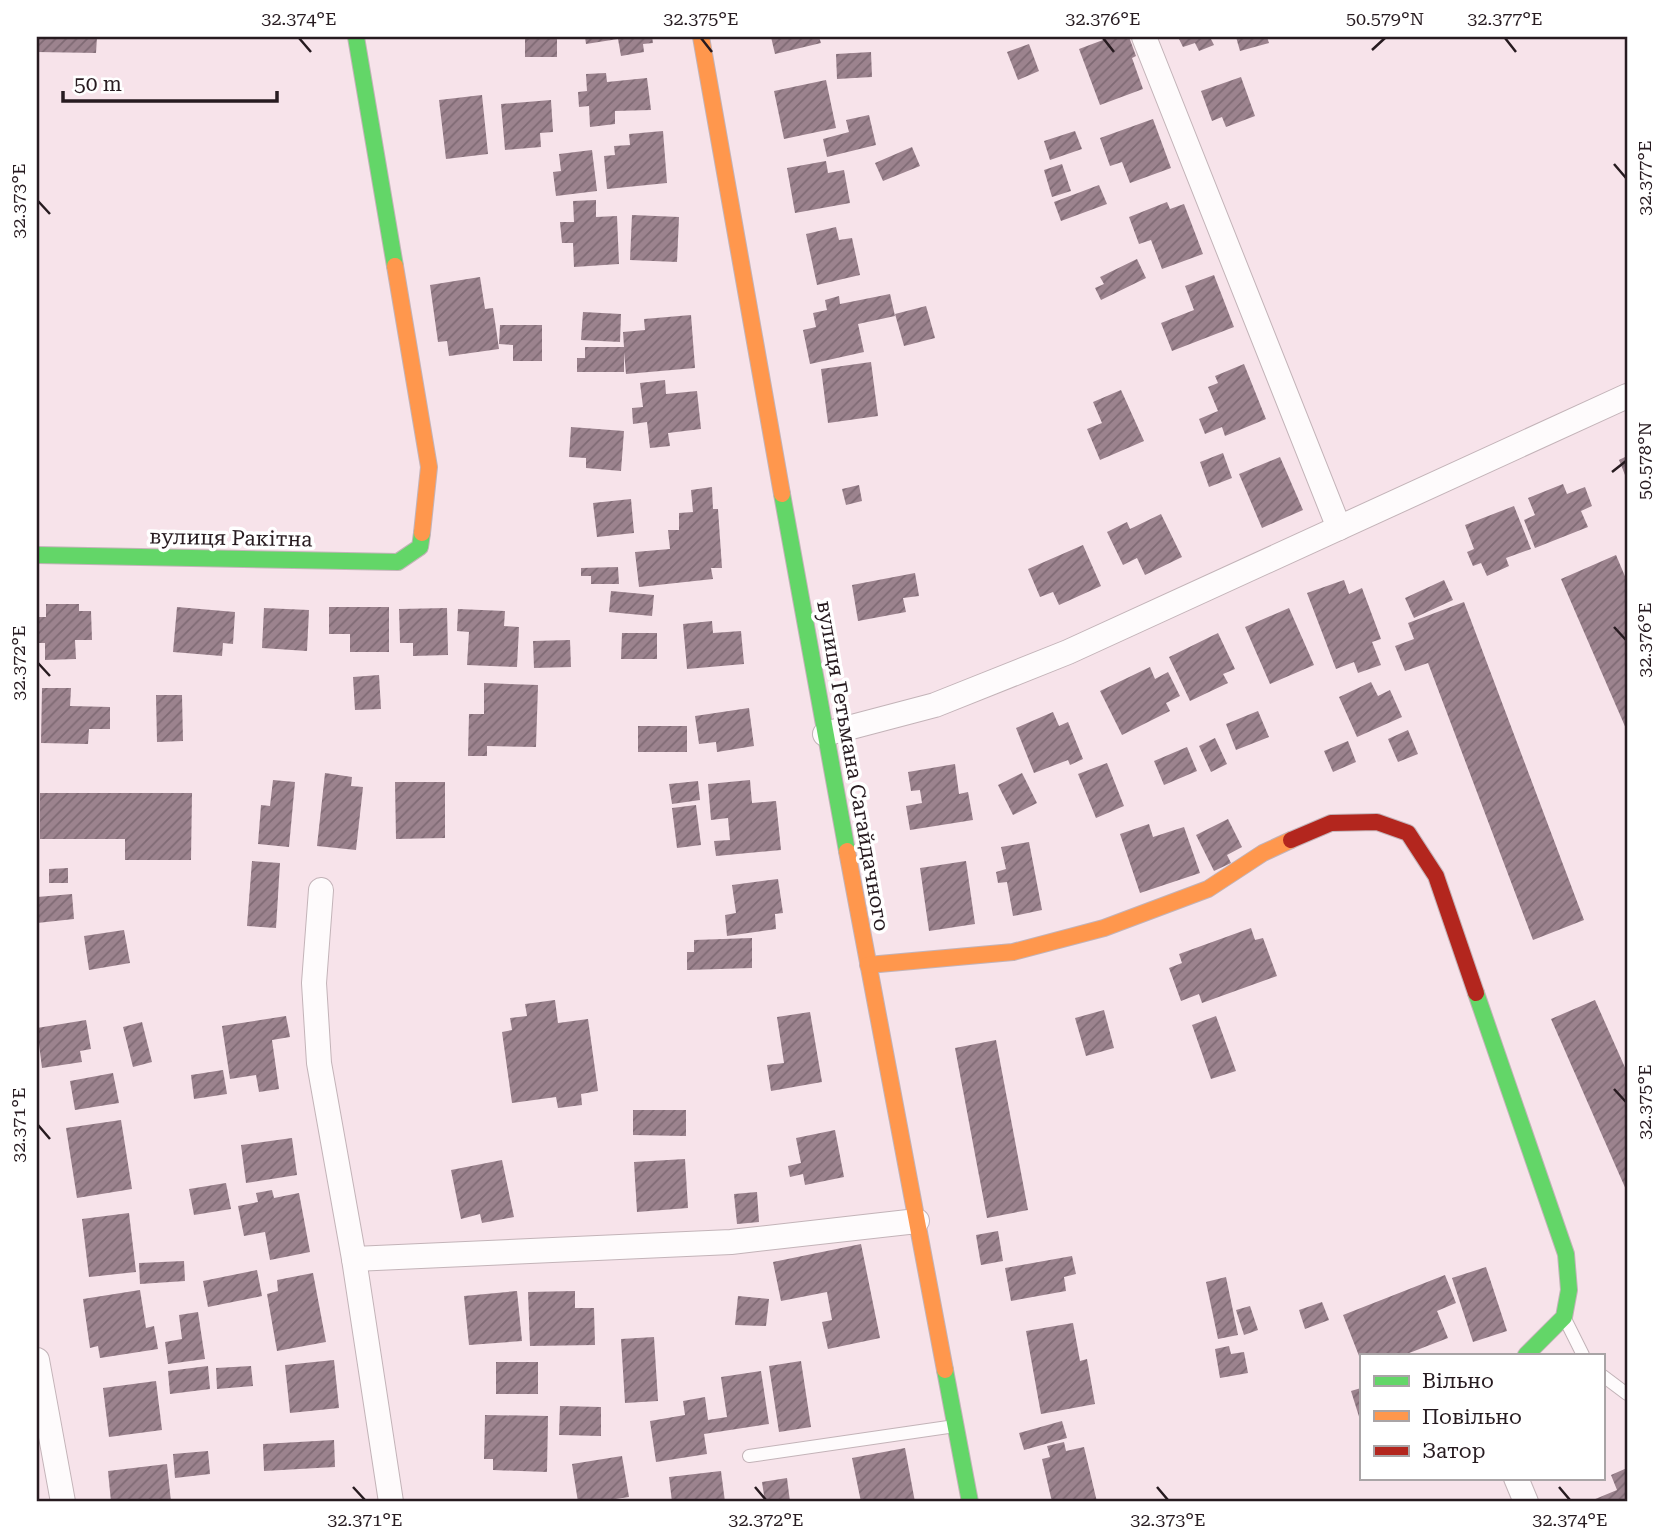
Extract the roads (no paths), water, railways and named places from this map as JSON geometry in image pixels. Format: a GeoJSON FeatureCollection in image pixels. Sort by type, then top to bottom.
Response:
{"type":"FeatureCollection","features":[{"type":"Feature","properties":{"kind":"street","name":"вулиця Ракітна"},"geometry":{"type":"LineString","coordinates":[[37,555],[398,562],[420,547],[429,467],[356,37]]}},
{"type":"Feature","properties":{"kind":"street","name":"вулиця Гетьмана Сагайдачного"},"geometry":{"type":"LineString","coordinates":[[701,37],[825,734],[970,1502]]}},
{"type":"Feature","properties":{"kind":"street"},"geometry":{"type":"LineString","coordinates":[[1144,37],[1339,528]]}},
{"type":"Feature","properties":{"kind":"street"},"geometry":{"type":"LineString","coordinates":[[825,734],[935,705],[1068,652],[1627,396]]}},
{"type":"Feature","properties":{"kind":"street"},"geometry":{"type":"LineString","coordinates":[[869,965],[1013,953],[1104,928],[1208,889],[1263,853],[1331,823],[1377,822],[1408,833],[1436,876],[1566,1255],[1569,1290],[1564,1317],[1527,1354]]}},
{"type":"Feature","properties":{"kind":"street"},"geometry":{"type":"LineString","coordinates":[[321,890],[314,982],[319,1063],[354,1259],[391,1502]]}},
{"type":"Feature","properties":{"kind":"street"},"geometry":{"type":"LineString","coordinates":[[354,1259],[731,1242],[917,1222]]}},
{"type":"Feature","properties":{"kind":"street"},"geometry":{"type":"LineString","coordinates":[[37,1360],[62,1502]]}},
{"type":"Feature","properties":{"kind":"street"},"geometry":{"type":"LineString","coordinates":[[1517,1480],[1526,1502]]}},
{"type":"Feature","properties":{"kind":"lane"},"geometry":{"type":"LineString","coordinates":[[1564,1317],[1582,1354]]}},
{"type":"Feature","properties":{"kind":"lane"},"geometry":{"type":"LineString","coordinates":[[1604,1377],[1627,1394]]}},
{"type":"Feature","properties":{"kind":"lane"},"geometry":{"type":"LineString","coordinates":[[749,1456],[956,1426]]}}]}
